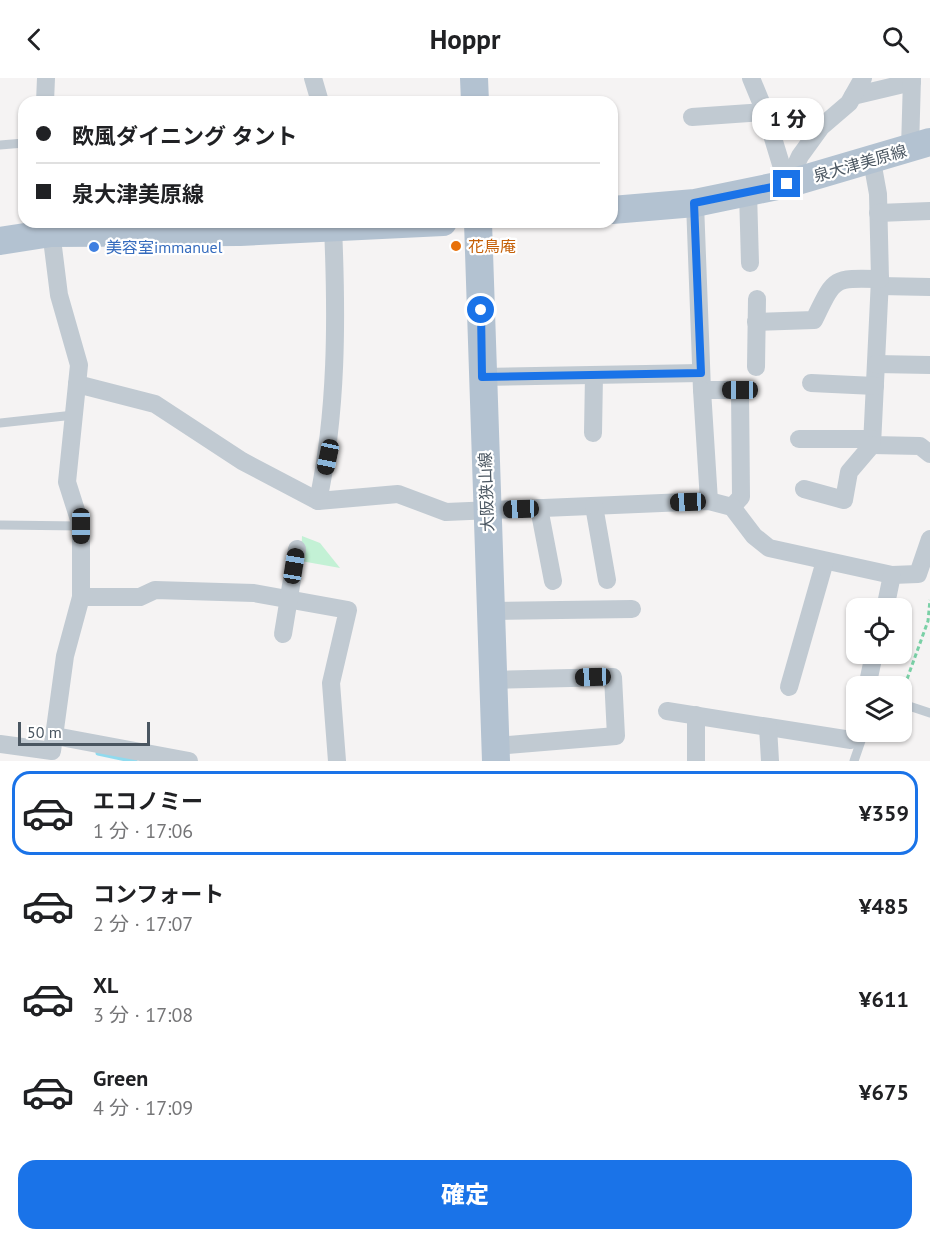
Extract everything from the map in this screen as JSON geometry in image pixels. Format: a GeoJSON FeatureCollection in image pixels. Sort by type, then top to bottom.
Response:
{"type":"FeatureCollection","features":[{"type":"Feature","properties":{"kind":"main road"},"geometry":{"type":"LineString","coordinates":[[474,78],[475,96]]}},
{"type":"Feature","properties":{"kind":"main road","name":"泉大津美原線"},"geometry":{"type":"LineString","coordinates":[[618,209],[694,203],[787,184],[920,146]]}},
{"type":"Feature","properties":{"kind":"main road"},"geometry":{"type":"LineString","coordinates":[[0,241],[50,228]]}},
{"type":"Feature","properties":{"kind":"main road","name":"大阪狭山線"},"geometry":{"type":"LineString","coordinates":[[478,228],[495,754]]}},
{"type":"Feature","properties":{"kind":"street"},"geometry":{"type":"LineString","coordinates":[[45,96],[46,78]]}},
{"type":"Feature","properties":{"kind":"street"},"geometry":{"type":"LineString","coordinates":[[314,78],[318,96]]}},
{"type":"Feature","properties":{"kind":"street"},"geometry":{"type":"LineString","coordinates":[[751,78],[765,112],[787,184]]}},
{"type":"Feature","properties":{"kind":"street"},"geometry":{"type":"LineString","coordinates":[[787,184],[800,156],[821,128],[849,103],[863,78]]}},
{"type":"Feature","properties":{"kind":"street"},"geometry":{"type":"LineString","coordinates":[[853,96],[912,80],[920,146]]}},
{"type":"Feature","properties":{"kind":"street"},"geometry":{"type":"LineString","coordinates":[[692,117],[765,112]]}},
{"type":"Feature","properties":{"kind":"street"},"geometry":{"type":"LineString","coordinates":[[804,489],[844,500],[849,472],[872,442],[880,282],[878,213],[872,161]]}},
{"type":"Feature","properties":{"kind":"street"},"geometry":{"type":"LineString","coordinates":[[748,192],[750,263]]}},
{"type":"Feature","properties":{"kind":"street"},"geometry":{"type":"LineString","coordinates":[[694,203],[709,501]]}},
{"type":"Feature","properties":{"kind":"street"},"geometry":{"type":"LineString","coordinates":[[878,213],[930,211]]}},
{"type":"Feature","properties":{"kind":"street"},"geometry":{"type":"LineString","coordinates":[[50,228],[59,295],[79,365],[67,482],[81,526],[81,597],[65,656],[53,749]]}},
{"type":"Feature","properties":{"kind":"street"},"geometry":{"type":"LineString","coordinates":[[318,501],[328,457],[337,312],[327,228]]}},
{"type":"Feature","properties":{"kind":"street"},"geometry":{"type":"LineString","coordinates":[[756,322],[814,320],[831,285],[843,279],[930,287]]}},
{"type":"Feature","properties":{"kind":"street"},"geometry":{"type":"LineString","coordinates":[[756,367],[757,299]]}},
{"type":"Feature","properties":{"kind":"street"},"geometry":{"type":"LineString","coordinates":[[876,363],[930,365]]}},
{"type":"Feature","properties":{"kind":"street"},"geometry":{"type":"LineString","coordinates":[[592,433],[594,375]]}},
{"type":"Feature","properties":{"kind":"street"},"geometry":{"type":"LineString","coordinates":[[482,377],[594,375],[702,381],[740,390],[741,497],[732,507]]}},
{"type":"Feature","properties":{"kind":"street"},"geometry":{"type":"LineString","coordinates":[[811,383],[875,386]]}},
{"type":"Feature","properties":{"kind":"street"},"geometry":{"type":"LineString","coordinates":[[77,384],[155,404],[242,461],[318,501],[398,494],[446,512],[709,501],[732,507],[754,536],[770,548],[892,575],[924,574],[930,539]]}},
{"type":"Feature","properties":{"kind":"street"},"geometry":{"type":"LineString","coordinates":[[800,439],[872,442],[928,448]]}},
{"type":"Feature","properties":{"kind":"street"},"geometry":{"type":"LineString","coordinates":[[594,506],[607,580]]}},
{"type":"Feature","properties":{"kind":"street"},"geometry":{"type":"LineString","coordinates":[[539,508],[553,581]]}},
{"type":"Feature","properties":{"kind":"street"},"geometry":{"type":"LineString","coordinates":[[283,634],[297,549]]}},
{"type":"Feature","properties":{"kind":"street"},"geometry":{"type":"LineString","coordinates":[[789,687],[825,561]]}},
{"type":"Feature","properties":{"kind":"street"},"geometry":{"type":"LineString","coordinates":[[887,598],[892,575]]}},
{"type":"Feature","properties":{"kind":"street"},"geometry":{"type":"LineString","coordinates":[[81,597],[140,597],[155,590],[254,593],[348,610],[331,683],[337,761]]}},
{"type":"Feature","properties":{"kind":"street"},"geometry":{"type":"LineString","coordinates":[[489,611],[632,609]]}},
{"type":"Feature","properties":{"kind":"street"},"geometry":{"type":"LineString","coordinates":[[492,680],[613,676],[616,736],[495,754]]}},
{"type":"Feature","properties":{"kind":"street"},"geometry":{"type":"LineString","coordinates":[[667,711],[768,727],[846,735]]}},
{"type":"Feature","properties":{"kind":"street"},"geometry":{"type":"LineString","coordinates":[[696,715],[696,761]]}},
{"type":"Feature","properties":{"kind":"street"},"geometry":{"type":"LineString","coordinates":[[768,727],[770,761]]}},
{"type":"Feature","properties":{"kind":"street"},"geometry":{"type":"LineString","coordinates":[[0,744],[189,761]]}},
{"type":"Feature","properties":{"kind":"lane"},"geometry":{"type":"LineString","coordinates":[[0,145],[18,144]]}},
{"type":"Feature","properties":{"kind":"lane"},"geometry":{"type":"LineString","coordinates":[[0,423],[74,415]]}},
{"type":"Feature","properties":{"kind":"lane"},"geometry":{"type":"LineString","coordinates":[[0,525],[81,526]]}},
{"type":"Feature","properties":{"kind":"lane"},"geometry":{"type":"LineString","coordinates":[[912,707],[930,713]]}},
{"type":"Feature","properties":{"kind":"lane"},"geometry":{"type":"LineString","coordinates":[[854,761],[857,742]]}},
{"type":"Feature","properties":{"kind":"path"},"geometry":{"type":"LineString","coordinates":[[909,676],[928,621],[930,600]]}},
{"type":"Feature","properties":{"kind":"green space"},"geometry":{"type":"Polygon","coordinates":[[[302,536],[320,543],[340,568],[301,561],[302,536]]]}},
{"type":"Feature","properties":{"kind":"waterway"},"geometry":{"type":"LineString","coordinates":[[98,753],[135,761]]}},
{"type":"Feature","properties":{"kind":"place","name":"花鳥庵"},"geometry":{"type":"Point","coordinates":[456,246]}},
{"type":"Feature","properties":{"kind":"place","name":"美容室immanuel"},"geometry":{"type":"Point","coordinates":[94,247]}},
{"type":"Feature","properties":{"kind":"route"},"geometry":{"type":"LineString","coordinates":[[481,310],[482,377],[701,373],[694,203],[787,184]]}}]}
